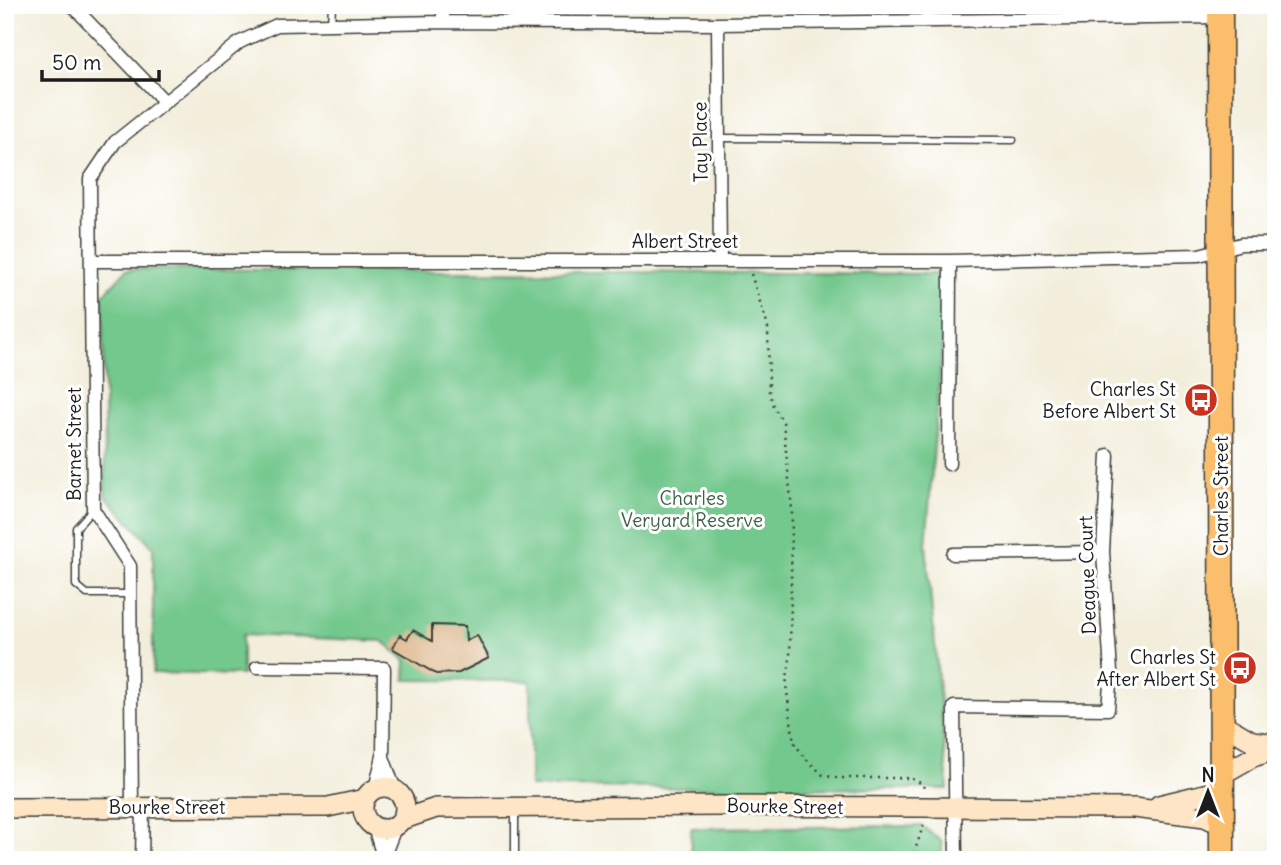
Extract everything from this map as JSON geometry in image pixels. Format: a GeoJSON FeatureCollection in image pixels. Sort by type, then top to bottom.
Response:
{"type":"FeatureCollection","features":[{"type":"Feature","properties":{"kind":"highway","name":"Charles Street"},"geometry":{"type":"LineString","coordinates":[[1220,11],[1222,860]]}},
{"type":"Feature","properties":{"kind":"street"},"geometry":{"type":"LineString","coordinates":[[72,5],[165,102]]}},
{"type":"Feature","properties":{"kind":"street"},"geometry":{"type":"LineString","coordinates":[[443,5],[443,22]]}},
{"type":"Feature","properties":{"kind":"street","name":"Barnet Street"},"geometry":{"type":"LineString","coordinates":[[142,860],[130,566],[93,509],[93,261],[90,179],[115,142],[240,42],[277,25],[443,22],[718,24],[1220,11]]}},
{"type":"Feature","properties":{"kind":"street","name":"Tay Place"},"geometry":{"type":"LineString","coordinates":[[718,24],[720,260]]}},
{"type":"Feature","properties":{"kind":"street","name":"Albert Street"},"geometry":{"type":"LineString","coordinates":[[93,261],[950,261],[1199,255],[1241,244],[1276,244]]}},
{"type":"Feature","properties":{"kind":"street"},"geometry":{"type":"LineString","coordinates":[[949,464],[950,261]]}},
{"type":"Feature","properties":{"kind":"street","name":"Deague Court"},"geometry":{"type":"LineString","coordinates":[[957,807],[954,707],[1108,709],[1111,671],[1102,552],[1108,455]]}},
{"type":"Feature","properties":{"kind":"street"},"geometry":{"type":"LineString","coordinates":[[953,554],[1102,552]]}},
{"type":"Feature","properties":{"kind":"street"},"geometry":{"type":"LineString","coordinates":[[257,667],[383,668],[384,793]]}},
{"type":"Feature","properties":{"kind":"street"},"geometry":{"type":"LineString","coordinates":[[1221,723],[1252,741],[1276,744]]}},
{"type":"Feature","properties":{"kind":"street","name":"Bourke Street"},"geometry":{"type":"LineString","coordinates":[[1134,808],[1174,803],[1221,782],[1253,757],[1276,750]]}},
{"type":"Feature","properties":{"kind":"street"},"geometry":{"type":"LineString","coordinates":[[383,756],[384,793]]}},
{"type":"Feature","properties":{"kind":"street"},"geometry":{"type":"LineString","coordinates":[[384,793],[405,807],[384,858]]}},
{"type":"Feature","properties":{"kind":"street"},"geometry":{"type":"LineString","coordinates":[[384,793],[363,811],[384,858]]}},
{"type":"Feature","properties":{"kind":"street","name":"Bourke Street"},"geometry":{"type":"LineString","coordinates":[[5,808],[328,807],[384,793],[436,808],[1134,808],[1205,817],[1222,825]]}},
{"type":"Feature","properties":{"kind":"street","name":"Bourke Street"},"geometry":{"type":"LineString","coordinates":[[328,807],[371,824]]}},
{"type":"Feature","properties":{"kind":"street"},"geometry":{"type":"LineString","coordinates":[[956,860],[957,807]]}},
{"type":"Feature","properties":{"kind":"street","name":"Bourke Street"},"geometry":{"type":"LineString","coordinates":[[399,822],[436,808]]}},
{"type":"Feature","properties":{"kind":"street"},"geometry":{"type":"LineString","coordinates":[[371,824],[386,829],[399,822]]}},
{"type":"Feature","properties":{"kind":"lane"},"geometry":{"type":"LineString","coordinates":[[331,24],[332,5]]}},
{"type":"Feature","properties":{"kind":"lane"},"geometry":{"type":"LineString","coordinates":[[719,138],[1013,140]]}},
{"type":"Feature","properties":{"kind":"lane"},"geometry":{"type":"LineString","coordinates":[[93,509],[76,528],[76,585],[87,594],[131,594]]}},
{"type":"Feature","properties":{"kind":"lane"},"geometry":{"type":"LineString","coordinates":[[515,808],[515,860]]}},
{"type":"Feature","properties":{"kind":"path"},"geometry":{"type":"LineString","coordinates":[[746,260],[768,327],[769,391],[773,406],[783,422],[792,509],[790,659],[786,685],[794,742],[811,765],[829,776],[915,779],[924,788],[925,808],[924,825],[912,860]]}},
{"type":"Feature","properties":{"kind":"green space","name":"Charles Veryard Reserve"},"geometry":{"type":"Polygon","coordinates":[[[127,269],[948,274],[926,545],[948,789],[530,787],[530,681],[405,680],[406,661],[383,641],[242,635],[242,675],[153,673],[153,547],[105,495],[103,295],[127,269]]]}},
{"type":"Feature","properties":{"kind":"green space"},"geometry":{"type":"Polygon","coordinates":[[[922,826],[942,842],[942,860],[691,860],[691,828],[922,826]]]}},
{"type":"Feature","properties":{"kind":"building"},"geometry":{"type":"Polygon","coordinates":[[[432,625],[465,626],[466,641],[477,635],[489,658],[459,673],[436,674],[392,648],[400,635],[407,639],[413,630],[432,641],[432,625]]]}},
{"type":"Feature","properties":{"kind":"place","name":"Charles St Before Albert St"},"geometry":{"type":"Point","coordinates":[1201,400]}},
{"type":"Feature","properties":{"kind":"place","name":"Charles St After Albert St"},"geometry":{"type":"Point","coordinates":[1240,668]}}]}
